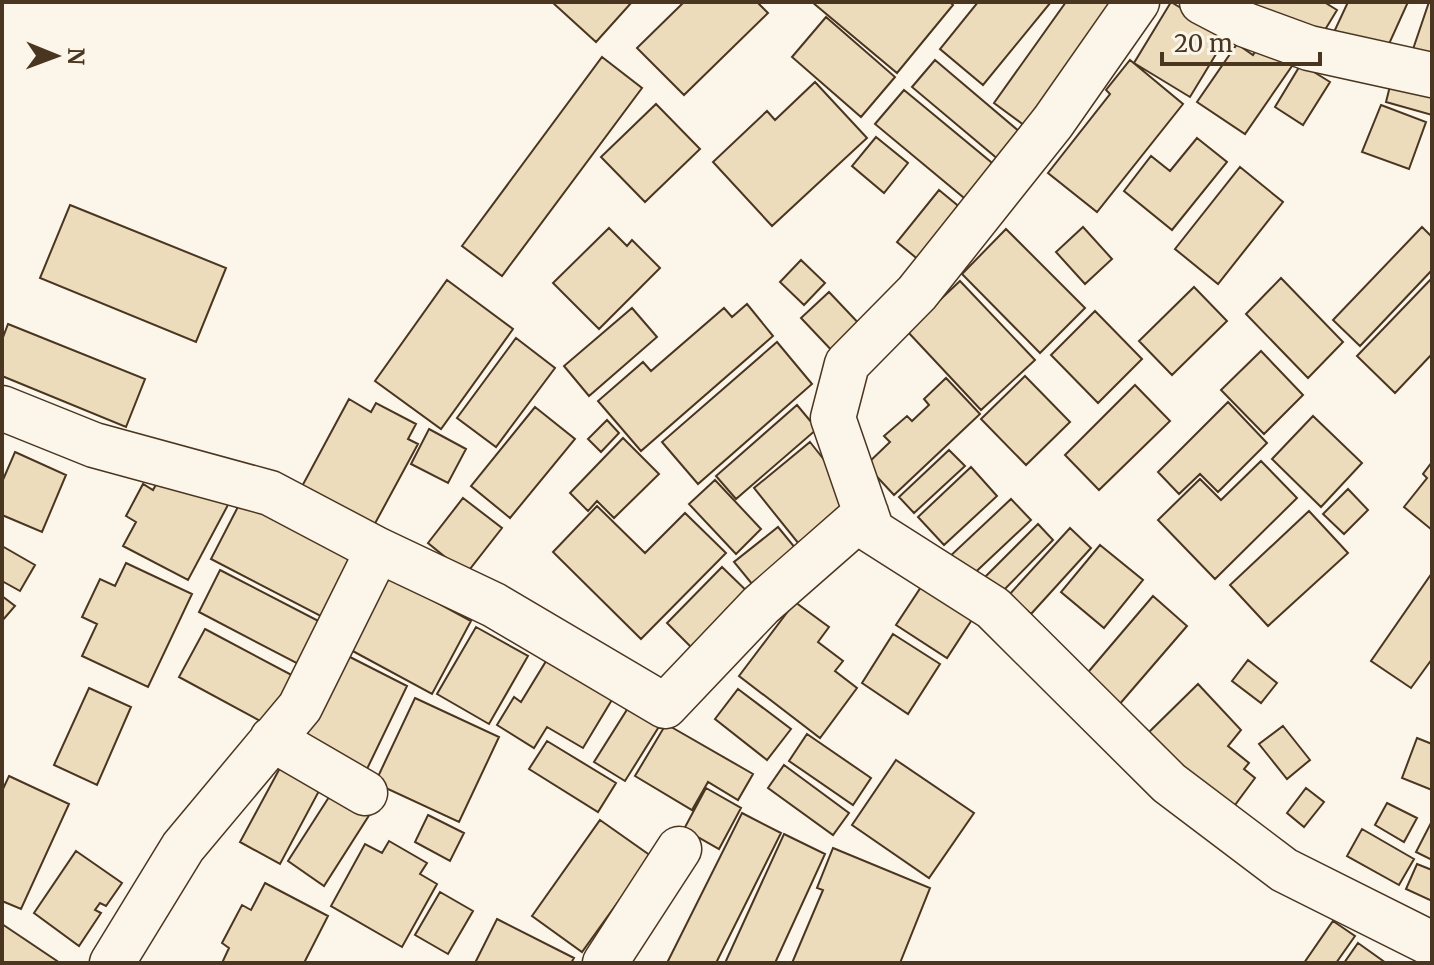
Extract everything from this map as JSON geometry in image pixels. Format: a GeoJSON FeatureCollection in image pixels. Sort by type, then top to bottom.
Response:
{"type":"FeatureCollection","features":[{"type":"Feature","properties":{"kind":"street"},"geometry":{"type":"LineString","coordinates":[[1137,2],[1053,122],[917,293],[847,364],[833,418],[872,531],[993,608],[1169,783],[1284,870],[1432,944]]}},
{"type":"Feature","properties":{"kind":"street"},"geometry":{"type":"LineString","coordinates":[[1202,2],[1246,25],[1309,48],[1432,75]]}},
{"type":"Feature","properties":{"kind":"street"},"geometry":{"type":"LineString","coordinates":[[2,408],[94,445],[270,493],[378,550],[494,605],[665,706],[761,605],[866,513]]}},
{"type":"Feature","properties":{"kind":"street"},"geometry":{"type":"LineString","coordinates":[[112,963],[183,847],[300,707],[378,550]]}},
{"type":"Feature","properties":{"kind":"street"},"geometry":{"type":"LineString","coordinates":[[272,739],[365,793]]}},
{"type":"Feature","properties":{"kind":"street"},"geometry":{"type":"LineString","coordinates":[[605,963],[679,849]]}},
{"type":"Feature","properties":{"kind":"building"},"geometry":{"type":"Polygon","coordinates":[[[552,2],[632,2],[596,42],[552,2]]]}},
{"type":"Feature","properties":{"kind":"building"},"geometry":{"type":"Polygon","coordinates":[[[684,2],[757,2],[768,13],[684,95],[637,48],[684,2]]]}},
{"type":"Feature","properties":{"kind":"building"},"geometry":{"type":"Polygon","coordinates":[[[812,2],[950,2],[953,5],[897,73],[812,2]]]}},
{"type":"Feature","properties":{"kind":"building"},"geometry":{"type":"Polygon","coordinates":[[[978,2],[1051,2],[983,85],[940,49],[978,2]]]}},
{"type":"Feature","properties":{"kind":"building"},"geometry":{"type":"Polygon","coordinates":[[[1066,2],[1124,2],[1032,131],[994,103],[1066,2]]]}},
{"type":"Feature","properties":{"kind":"building"},"geometry":{"type":"Polygon","coordinates":[[[1171,2],[1227,36],[1190,97],[1134,63],[1171,2]]]}},
{"type":"Feature","properties":{"kind":"building"},"geometry":{"type":"Polygon","coordinates":[[[1247,2],[1324,2],[1337,10],[1317,43],[1247,2]]]}},
{"type":"Feature","properties":{"kind":"building"},"geometry":{"type":"Polygon","coordinates":[[[1348,2],[1408,2],[1384,55],[1334,32],[1348,2]]]}},
{"type":"Feature","properties":{"kind":"building"},"geometry":{"type":"Polygon","coordinates":[[[1429,2],[1432,2],[1432,68],[1409,61],[1429,2]]]}},
{"type":"Feature","properties":{"kind":"building"},"geometry":{"type":"Polygon","coordinates":[[[826,17],[895,77],[861,117],[792,57],[826,17]]]}},
{"type":"Feature","properties":{"kind":"building"},"geometry":{"type":"Polygon","coordinates":[[[1237,44],[1253,55],[1260,44],[1292,66],[1245,134],[1197,102],[1237,44]]]}},
{"type":"Feature","properties":{"kind":"building"},"geometry":{"type":"Polygon","coordinates":[[[602,57],[642,88],[502,276],[462,246],[602,57]]]}},
{"type":"Feature","properties":{"kind":"building"},"geometry":{"type":"Polygon","coordinates":[[[935,60],[1027,138],[1005,165],[912,87],[935,60]]]}},
{"type":"Feature","properties":{"kind":"building"},"geometry":{"type":"Polygon","coordinates":[[[1130,60],[1183,104],[1097,212],[1048,173],[1110,94],[1106,90],[1130,60]]]}},
{"type":"Feature","properties":{"kind":"building"},"geometry":{"type":"Polygon","coordinates":[[[1301,64],[1330,82],[1303,125],[1275,107],[1301,64]]]}},
{"type":"Feature","properties":{"kind":"building"},"geometry":{"type":"Polygon","coordinates":[[[1393,74],[1432,84],[1432,115],[1386,102],[1393,74]]]}},
{"type":"Feature","properties":{"kind":"building"},"geometry":{"type":"Polygon","coordinates":[[[815,82],[867,138],[772,226],[713,162],[767,111],[775,120],[815,82]]]}},
{"type":"Feature","properties":{"kind":"building"},"geometry":{"type":"Polygon","coordinates":[[[904,90],[1003,172],[975,207],[875,124],[904,90]]]}},
{"type":"Feature","properties":{"kind":"building"},"geometry":{"type":"Polygon","coordinates":[[[656,104],[700,149],[645,202],[601,157],[656,104]]]}},
{"type":"Feature","properties":{"kind":"building"},"geometry":{"type":"Polygon","coordinates":[[[1381,105],[1426,122],[1409,169],[1362,152],[1381,105]]]}},
{"type":"Feature","properties":{"kind":"building"},"geometry":{"type":"Polygon","coordinates":[[[876,137],[908,163],[884,193],[852,166],[876,137]]]}},
{"type":"Feature","properties":{"kind":"building"},"geometry":{"type":"Polygon","coordinates":[[[1197,138],[1227,162],[1172,230],[1124,191],[1151,156],[1170,171],[1197,138]]]}},
{"type":"Feature","properties":{"kind":"building"},"geometry":{"type":"Polygon","coordinates":[[[1240,167],[1283,202],[1218,284],[1175,249],[1240,167]]]}},
{"type":"Feature","properties":{"kind":"building"},"geometry":{"type":"Polygon","coordinates":[[[939,190],[968,214],[926,266],[897,242],[939,190]]]}},
{"type":"Feature","properties":{"kind":"building"},"geometry":{"type":"Polygon","coordinates":[[[70,205],[226,268],[196,342],[40,278],[70,205]]]}},
{"type":"Feature","properties":{"kind":"building"},"geometry":{"type":"Polygon","coordinates":[[[1083,227],[1112,259],[1085,284],[1056,252],[1083,227]]]}},
{"type":"Feature","properties":{"kind":"building"},"geometry":{"type":"Polygon","coordinates":[[[1422,227],[1432,237],[1432,270],[1360,346],[1333,320],[1422,227]]]}},
{"type":"Feature","properties":{"kind":"building"},"geometry":{"type":"Polygon","coordinates":[[[609,228],[627,246],[632,240],[660,268],[599,329],[553,283],[609,228]]]}},
{"type":"Feature","properties":{"kind":"building"},"geometry":{"type":"Polygon","coordinates":[[[1006,229],[1085,308],[1040,353],[962,274],[1006,229]]]}},
{"type":"Feature","properties":{"kind":"building"},"geometry":{"type":"Polygon","coordinates":[[[801,260],[825,283],[804,305],[780,282],[801,260]]]}},
{"type":"Feature","properties":{"kind":"building"},"geometry":{"type":"Polygon","coordinates":[[[1281,278],[1343,342],[1308,378],[1246,314],[1281,278]]]}},
{"type":"Feature","properties":{"kind":"building"},"geometry":{"type":"Polygon","coordinates":[[[1432,278],[1432,354],[1395,393],[1357,356],[1432,278]]]}},
{"type":"Feature","properties":{"kind":"building"},"geometry":{"type":"Polygon","coordinates":[[[447,280],[513,329],[441,429],[375,381],[447,280]]]}},
{"type":"Feature","properties":{"kind":"building"},"geometry":{"type":"Polygon","coordinates":[[[960,281],[1035,360],[981,410],[907,331],[960,281]]]}},
{"type":"Feature","properties":{"kind":"building"},"geometry":{"type":"Polygon","coordinates":[[[1194,287],[1227,321],[1172,375],[1139,341],[1194,287]]]}},
{"type":"Feature","properties":{"kind":"building"},"geometry":{"type":"Polygon","coordinates":[[[829,292],[865,330],[837,356],[801,318],[829,292]]]}},
{"type":"Feature","properties":{"kind":"building"},"geometry":{"type":"Polygon","coordinates":[[[747,304],[773,336],[641,451],[598,401],[643,362],[651,371],[724,308],[732,317],[747,304]]]}},
{"type":"Feature","properties":{"kind":"building"},"geometry":{"type":"Polygon","coordinates":[[[632,308],[657,337],[589,396],[564,366],[632,308]]]}},
{"type":"Feature","properties":{"kind":"building"},"geometry":{"type":"Polygon","coordinates":[[[1095,311],[1142,359],[1098,403],[1051,355],[1095,311]]]}},
{"type":"Feature","properties":{"kind":"building"},"geometry":{"type":"Polygon","coordinates":[[[8,324],[145,379],[126,427],[2,376],[2,340],[8,324]]]}},
{"type":"Feature","properties":{"kind":"building"},"geometry":{"type":"Polygon","coordinates":[[[516,338],[555,368],[496,447],[457,418],[516,338]]]}},
{"type":"Feature","properties":{"kind":"building"},"geometry":{"type":"Polygon","coordinates":[[[777,342],[812,384],[698,484],[662,442],[777,342]]]}},
{"type":"Feature","properties":{"kind":"building"},"geometry":{"type":"Polygon","coordinates":[[[1261,351],[1303,395],[1264,434],[1221,390],[1261,351]]]}},
{"type":"Feature","properties":{"kind":"building"},"geometry":{"type":"Polygon","coordinates":[[[1025,376],[1070,422],[1026,465],[981,419],[1025,376]]]}},
{"type":"Feature","properties":{"kind":"building"},"geometry":{"type":"Polygon","coordinates":[[[946,378],[980,414],[894,495],[866,465],[890,442],[884,436],[907,416],[912,421],[929,405],[924,399],[946,378]]]}},
{"type":"Feature","properties":{"kind":"building"},"geometry":{"type":"Polygon","coordinates":[[[1135,385],[1170,421],[1099,490],[1065,455],[1135,385]]]}},
{"type":"Feature","properties":{"kind":"building"},"geometry":{"type":"Polygon","coordinates":[[[349,399],[371,412],[376,403],[416,424],[408,439],[418,444],[372,529],[300,490],[349,399]]]}},
{"type":"Feature","properties":{"kind":"building"},"geometry":{"type":"Polygon","coordinates":[[[1228,402],[1267,443],[1218,492],[1200,474],[1179,494],[1158,472],[1228,402]]]}},
{"type":"Feature","properties":{"kind":"building"},"geometry":{"type":"Polygon","coordinates":[[[797,405],[817,429],[736,499],[716,476],[797,405]]]}},
{"type":"Feature","properties":{"kind":"building"},"geometry":{"type":"Polygon","coordinates":[[[535,407],[575,439],[510,518],[471,486],[535,407]]]}},
{"type":"Feature","properties":{"kind":"building"},"geometry":{"type":"Polygon","coordinates":[[[1313,416],[1362,463],[1321,507],[1272,459],[1313,416]]]}},
{"type":"Feature","properties":{"kind":"building"},"geometry":{"type":"Polygon","coordinates":[[[607,420],[619,433],[601,452],[588,439],[607,420]]]}},
{"type":"Feature","properties":{"kind":"building"},"geometry":{"type":"Polygon","coordinates":[[[429,429],[466,449],[448,483],[411,464],[429,429]]]}},
{"type":"Feature","properties":{"kind":"building"},"geometry":{"type":"Polygon","coordinates":[[[623,438],[659,474],[614,518],[597,501],[588,511],[570,493],[623,438]]]}},
{"type":"Feature","properties":{"kind":"building"},"geometry":{"type":"Polygon","coordinates":[[[810,442],[859,504],[803,549],[754,488],[810,442]]]}},
{"type":"Feature","properties":{"kind":"building"},"geometry":{"type":"Polygon","coordinates":[[[949,450],[965,466],[914,513],[899,497],[949,450]]]}},
{"type":"Feature","properties":{"kind":"building"},"geometry":{"type":"Polygon","coordinates":[[[15,452],[66,475],[42,532],[2,515],[2,482],[15,452]]]}},
{"type":"Feature","properties":{"kind":"building"},"geometry":{"type":"Polygon","coordinates":[[[1261,461],[1297,498],[1215,579],[1158,520],[1200,479],[1221,500],[1261,461]]]}},
{"type":"Feature","properties":{"kind":"building"},"geometry":{"type":"Polygon","coordinates":[[[1432,462],[1432,530],[1404,507],[1427,478],[1423,474],[1432,462]]]}},
{"type":"Feature","properties":{"kind":"building"},"geometry":{"type":"Polygon","coordinates":[[[971,467],[997,496],[944,545],[918,517],[971,467]]]}},
{"type":"Feature","properties":{"kind":"building"},"geometry":{"type":"Polygon","coordinates":[[[165,468],[229,503],[188,580],[123,546],[136,522],[126,516],[143,484],[153,490],[165,468]]]}},
{"type":"Feature","properties":{"kind":"building"},"geometry":{"type":"Polygon","coordinates":[[[715,480],[761,529],[736,554],[689,504],[715,480]]]}},
{"type":"Feature","properties":{"kind":"building"},"geometry":{"type":"Polygon","coordinates":[[[1348,489],[1368,510],[1344,534],[1323,514],[1348,489]]]}},
{"type":"Feature","properties":{"kind":"building"},"geometry":{"type":"Polygon","coordinates":[[[463,498],[502,528],[466,574],[428,543],[463,498]]]}},
{"type":"Feature","properties":{"kind":"building"},"geometry":{"type":"Polygon","coordinates":[[[242,499],[374,551],[336,624],[211,559],[242,499]]]}},
{"type":"Feature","properties":{"kind":"building"},"geometry":{"type":"Polygon","coordinates":[[[1011,499],[1031,520],[965,582],[946,560],[1011,499]]]}},
{"type":"Feature","properties":{"kind":"building"},"geometry":{"type":"Polygon","coordinates":[[[597,506],[645,553],[685,513],[726,553],[641,639],[553,552],[597,506]]]}},
{"type":"Feature","properties":{"kind":"building"},"geometry":{"type":"Polygon","coordinates":[[[1309,511],[1348,553],[1268,626],[1230,585],[1309,511]]]}},
{"type":"Feature","properties":{"kind":"building"},"geometry":{"type":"Polygon","coordinates":[[[1038,524],[1053,540],[997,597],[981,581],[1038,524]]]}},
{"type":"Feature","properties":{"kind":"building"},"geometry":{"type":"Polygon","coordinates":[[[778,527],[801,555],[757,590],[734,562],[778,527]]]}},
{"type":"Feature","properties":{"kind":"building"},"geometry":{"type":"Polygon","coordinates":[[[1070,528],[1091,548],[1031,614],[1009,595],[1070,528]]]}},
{"type":"Feature","properties":{"kind":"building"},"geometry":{"type":"Polygon","coordinates":[[[1100,545],[1143,580],[1104,628],[1061,592],[1100,545]]]}},
{"type":"Feature","properties":{"kind":"building"},"geometry":{"type":"Polygon","coordinates":[[[2,546],[35,565],[20,591],[2,581],[2,546]]]}},
{"type":"Feature","properties":{"kind":"building"},"geometry":{"type":"Polygon","coordinates":[[[126,563],[192,594],[148,687],[82,656],[97,624],[82,617],[100,579],[115,586],[126,563]]]}},
{"type":"Feature","properties":{"kind":"building"},"geometry":{"type":"Polygon","coordinates":[[[722,567],[756,600],[700,656],[667,623],[722,567]]]}},
{"type":"Feature","properties":{"kind":"building"},"geometry":{"type":"Polygon","coordinates":[[[220,570],[330,627],[308,669],[199,612],[220,570]]]}},
{"type":"Feature","properties":{"kind":"building"},"geometry":{"type":"Polygon","coordinates":[[[1432,573],[1432,659],[1411,688],[1371,661],[1432,573]]]}},
{"type":"Feature","properties":{"kind":"building"},"geometry":{"type":"Polygon","coordinates":[[[388,576],[471,621],[432,694],[349,649],[388,576]]]}},
{"type":"Feature","properties":{"kind":"building"},"geometry":{"type":"Polygon","coordinates":[[[925,581],[975,615],[947,658],[896,625],[925,581]]]}},
{"type":"Feature","properties":{"kind":"building"},"geometry":{"type":"Polygon","coordinates":[[[2,596],[15,606],[2,621],[2,596]]]}},
{"type":"Feature","properties":{"kind":"building"},"geometry":{"type":"Polygon","coordinates":[[[1153,596],[1187,626],[1118,706],[1084,677],[1153,596]]]}},
{"type":"Feature","properties":{"kind":"building"},"geometry":{"type":"Polygon","coordinates":[[[795,602],[829,627],[818,642],[843,661],[835,671],[857,688],[820,738],[739,676],[795,602]]]}},
{"type":"Feature","properties":{"kind":"building"},"geometry":{"type":"Polygon","coordinates":[[[476,627],[528,656],[489,724],[437,694],[476,627]]]}},
{"type":"Feature","properties":{"kind":"building"},"geometry":{"type":"Polygon","coordinates":[[[205,629],[301,680],[275,729],[179,677],[205,629]]]}},
{"type":"Feature","properties":{"kind":"building"},"geometry":{"type":"Polygon","coordinates":[[[893,634],[940,664],[908,714],[862,683],[893,634]]]}},
{"type":"Feature","properties":{"kind":"building"},"geometry":{"type":"Polygon","coordinates":[[[346,655],[407,686],[367,769],[304,738],[346,655]]]}},
{"type":"Feature","properties":{"kind":"building"},"geometry":{"type":"Polygon","coordinates":[[[548,658],[613,698],[583,748],[547,727],[534,748],[497,725],[514,697],[521,702],[548,658]]]}},
{"type":"Feature","properties":{"kind":"building"},"geometry":{"type":"Polygon","coordinates":[[[1248,660],[1277,683],[1261,703],[1232,681],[1248,660]]]}},
{"type":"Feature","properties":{"kind":"building"},"geometry":{"type":"Polygon","coordinates":[[[1198,684],[1241,730],[1228,746],[1249,763],[1244,769],[1255,778],[1232,809],[1145,736],[1198,684]]]}},
{"type":"Feature","properties":{"kind":"building"},"geometry":{"type":"Polygon","coordinates":[[[89,688],[131,707],[97,785],[54,765],[89,688]]]}},
{"type":"Feature","properties":{"kind":"building"},"geometry":{"type":"Polygon","coordinates":[[[738,689],[791,729],[767,760],[715,719],[738,689]]]}},
{"type":"Feature","properties":{"kind":"building"},"geometry":{"type":"Polygon","coordinates":[[[635,697],[665,717],[625,781],[594,762],[635,697]]]}},
{"type":"Feature","properties":{"kind":"building"},"geometry":{"type":"Polygon","coordinates":[[[415,698],[499,737],[459,822],[375,783],[415,698]]]}},
{"type":"Feature","properties":{"kind":"building"},"geometry":{"type":"Polygon","coordinates":[[[666,724],[753,774],[738,800],[708,782],[692,810],[635,776],[666,724]]]}},
{"type":"Feature","properties":{"kind":"building"},"geometry":{"type":"Polygon","coordinates":[[[1283,726],[1310,760],[1287,779],[1259,744],[1283,726]]]}},
{"type":"Feature","properties":{"kind":"building"},"geometry":{"type":"Polygon","coordinates":[[[807,734],[871,778],[853,805],[789,761],[807,734]]]}},
{"type":"Feature","properties":{"kind":"building"},"geometry":{"type":"Polygon","coordinates":[[[1417,738],[1432,744],[1432,790],[1402,778],[1417,738]]]}},
{"type":"Feature","properties":{"kind":"building"},"geometry":{"type":"Polygon","coordinates":[[[547,741],[616,783],[598,812],[529,769],[547,741]]]}},
{"type":"Feature","properties":{"kind":"building"},"geometry":{"type":"Polygon","coordinates":[[[287,755],[327,776],[280,864],[240,842],[287,755]]]}},
{"type":"Feature","properties":{"kind":"building"},"geometry":{"type":"Polygon","coordinates":[[[896,760],[974,813],[929,878],[852,825],[896,760]]]}},
{"type":"Feature","properties":{"kind":"building"},"geometry":{"type":"Polygon","coordinates":[[[784,765],[849,813],[833,835],[768,788],[784,765]]]}},
{"type":"Feature","properties":{"kind":"building"},"geometry":{"type":"Polygon","coordinates":[[[9,776],[69,804],[21,909],[2,901],[2,791],[9,776]]]}},
{"type":"Feature","properties":{"kind":"building"},"geometry":{"type":"Polygon","coordinates":[[[338,783],[375,806],[324,886],[288,861],[338,783]]]}},
{"type":"Feature","properties":{"kind":"building"},"geometry":{"type":"Polygon","coordinates":[[[706,788],[741,808],[719,849],[684,829],[706,788]]]}},
{"type":"Feature","properties":{"kind":"building"},"geometry":{"type":"Polygon","coordinates":[[[1306,788],[1324,802],[1304,827],[1287,813],[1306,788]]]}},
{"type":"Feature","properties":{"kind":"building"},"geometry":{"type":"Polygon","coordinates":[[[1387,803],[1417,818],[1404,842],[1375,825],[1387,803]]]}},
{"type":"Feature","properties":{"kind":"building"},"geometry":{"type":"Polygon","coordinates":[[[742,813],[781,833],[716,963],[667,963],[742,813]]]}},
{"type":"Feature","properties":{"kind":"building"},"geometry":{"type":"Polygon","coordinates":[[[428,815],[464,833],[450,861],[415,842],[428,815]]]}},
{"type":"Feature","properties":{"kind":"building"},"geometry":{"type":"Polygon","coordinates":[[[600,820],[651,856],[582,952],[532,916],[600,820]]]}},
{"type":"Feature","properties":{"kind":"building"},"geometry":{"type":"Polygon","coordinates":[[[1432,821],[1432,860],[1416,852],[1432,821]]]}},
{"type":"Feature","properties":{"kind":"building"},"geometry":{"type":"Polygon","coordinates":[[[1362,829],[1414,859],[1399,885],[1347,856],[1362,829]]]}},
{"type":"Feature","properties":{"kind":"building"},"geometry":{"type":"Polygon","coordinates":[[[784,834],[825,854],[775,963],[725,963],[784,834]]]}},
{"type":"Feature","properties":{"kind":"building"},"geometry":{"type":"Polygon","coordinates":[[[389,841],[427,863],[420,874],[437,884],[402,947],[331,906],[365,844],[382,853],[389,841]]]}},
{"type":"Feature","properties":{"kind":"building"},"geometry":{"type":"Polygon","coordinates":[[[833,848],[930,888],[900,963],[792,963],[823,890],[817,888],[833,848]]]}},
{"type":"Feature","properties":{"kind":"building"},"geometry":{"type":"Polygon","coordinates":[[[76,851],[122,883],[106,906],[100,903],[95,910],[101,913],[79,946],[34,913],[76,851]]]}},
{"type":"Feature","properties":{"kind":"building"},"geometry":{"type":"Polygon","coordinates":[[[1417,864],[1432,870],[1432,901],[1406,889],[1417,864]]]}},
{"type":"Feature","properties":{"kind":"building"},"geometry":{"type":"Polygon","coordinates":[[[265,883],[328,916],[304,963],[222,963],[229,948],[222,943],[242,905],[251,910],[265,883]]]}},
{"type":"Feature","properties":{"kind":"building"},"geometry":{"type":"Polygon","coordinates":[[[440,892],[473,911],[448,954],[415,935],[440,892]]]}},
{"type":"Feature","properties":{"kind":"building"},"geometry":{"type":"Polygon","coordinates":[[[497,919],[574,958],[571,963],[475,963],[497,919]]]}},
{"type":"Feature","properties":{"kind":"building"},"geometry":{"type":"Polygon","coordinates":[[[1333,921],[1355,936],[1336,963],[1304,963],[1333,921]]]}},
{"type":"Feature","properties":{"kind":"building"},"geometry":{"type":"Polygon","coordinates":[[[2,924],[60,963],[2,963],[2,924]]]}},
{"type":"Feature","properties":{"kind":"building"},"geometry":{"type":"Polygon","coordinates":[[[1358,943],[1386,963],[1344,963],[1358,943]]]}}]}
